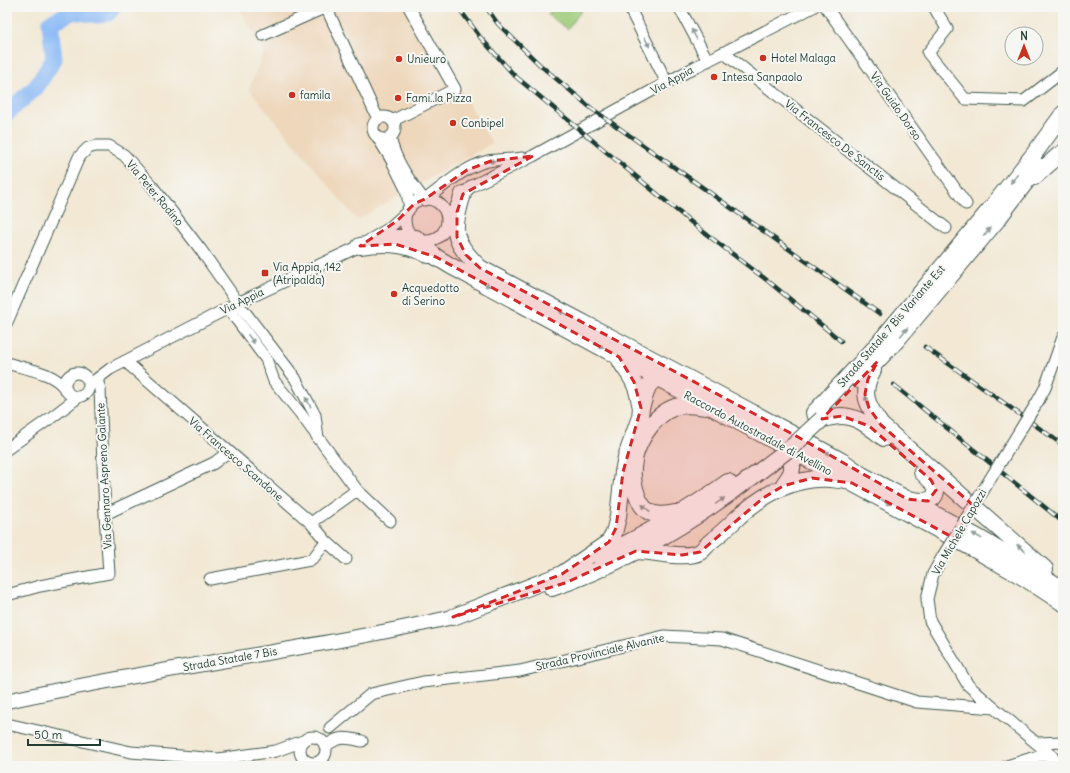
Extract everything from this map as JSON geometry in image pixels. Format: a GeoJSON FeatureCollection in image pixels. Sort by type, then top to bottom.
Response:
{"type":"FeatureCollection","features":[{"type":"Feature","properties":{"kind":"highway","name":"Strada Statale 7 Bis Variante Est"},"geometry":{"type":"LineString","coordinates":[[818,416],[992,207],[1034,154],[1063,114]]}},
{"type":"Feature","properties":{"kind":"highway","name":"Strada Statale 7 Bis Variante Est"},"geometry":{"type":"LineString","coordinates":[[563,579],[636,551],[678,528],[725,498],[756,468],[818,416],[878,361],[997,220],[1063,132]]}},
{"type":"Feature","properties":{"kind":"highway"},"geometry":{"type":"LineString","coordinates":[[1021,189],[1063,152]]}},
{"type":"Feature","properties":{"kind":"highway"},"geometry":{"type":"LineString","coordinates":[[463,194],[457,212],[455,229],[460,246],[466,255],[480,268]]}},
{"type":"Feature","properties":{"kind":"highway"},"geometry":{"type":"LineString","coordinates":[[447,223],[459,255],[468,264],[480,268]]}},
{"type":"Feature","properties":{"kind":"highway"},"geometry":{"type":"LineString","coordinates":[[415,237],[436,257]]}},
{"type":"Feature","properties":{"kind":"highway"},"geometry":{"type":"LineString","coordinates":[[360,246],[395,244],[436,257]]}},
{"type":"Feature","properties":{"kind":"highway","name":"Raccordo Autostradale di Avellino"},"geometry":{"type":"LineString","coordinates":[[436,257],[656,378],[972,548],[1063,603]]}},
{"type":"Feature","properties":{"kind":"highway","name":"Raccordo Autostradale di Avellino"},"geometry":{"type":"LineString","coordinates":[[480,268],[845,463],[862,475],[979,538],[1061,587]]}},
{"type":"Feature","properties":{"kind":"highway"},"geometry":{"type":"LineString","coordinates":[[619,357],[623,366],[634,382],[641,408]]}},
{"type":"Feature","properties":{"kind":"highway"},"geometry":{"type":"LineString","coordinates":[[878,361],[868,379],[865,394],[869,408],[881,425],[1049,572],[1061,587]]}},
{"type":"Feature","properties":{"kind":"highway"},"geometry":{"type":"LineString","coordinates":[[453,617],[509,602],[563,579],[609,542],[614,533],[620,507],[623,472],[640,418],[641,408],[648,386],[662,374],[669,374],[745,414],[764,419]]}},
{"type":"Feature","properties":{"kind":"highway"},"geometry":{"type":"LineString","coordinates":[[682,512],[662,515],[655,514],[644,508],[641,504],[633,481],[633,466],[636,451],[648,430],[667,411],[690,405],[714,408]]}},
{"type":"Feature","properties":{"kind":"highway"},"geometry":{"type":"LineString","coordinates":[[818,416],[842,416],[856,419],[869,426],[932,480],[936,486],[935,494],[930,499],[919,501],[907,499]]}},
{"type":"Feature","properties":{"kind":"highway"},"geometry":{"type":"LineString","coordinates":[[783,446],[792,465],[792,470],[783,486]]}},
{"type":"Feature","properties":{"kind":"highway","name":"Strada Statale 7 Bis Variante Est"},"geometry":{"type":"LineString","coordinates":[[563,579],[682,512],[718,489],[756,468]]}},
{"type":"Feature","properties":{"kind":"highway"},"geometry":{"type":"LineString","coordinates":[[636,551],[682,555],[700,552],[757,502],[783,486],[812,478],[826,478],[852,483]]}},
{"type":"Feature","properties":{"kind":"highway"},"geometry":{"type":"LineString","coordinates":[[678,528],[674,536],[679,545],[684,548],[690,549],[708,544]]}},
{"type":"Feature","properties":{"kind":"main road","name":"Strada Statale 7 Bis"},"geometry":{"type":"LineString","coordinates":[[7,701],[174,668],[376,634],[453,617]]}},
{"type":"Feature","properties":{"kind":"street"},"geometry":{"type":"LineString","coordinates":[[263,35],[326,7],[378,119]]}},
{"type":"Feature","properties":{"kind":"street"},"geometry":{"type":"LineString","coordinates":[[392,121],[455,89],[409,7]]}},
{"type":"Feature","properties":{"kind":"street"},"geometry":{"type":"LineString","coordinates":[[629,7],[667,83]]}},
{"type":"Feature","properties":{"kind":"street"},"geometry":{"type":"LineString","coordinates":[[680,7],[708,61]]}},
{"type":"Feature","properties":{"kind":"street","name":"Via Appia"},"geometry":{"type":"LineString","coordinates":[[376,236],[390,234],[415,237],[429,241],[435,239],[444,232],[447,223],[463,194],[472,186],[533,156],[708,61],[813,7]]}},
{"type":"Feature","properties":{"kind":"street","name":"Via Guido Dorso"},"geometry":{"type":"LineString","coordinates":[[826,7],[966,204]]}},
{"type":"Feature","properties":{"kind":"street"},"geometry":{"type":"LineString","coordinates":[[934,7],[947,29],[928,54],[965,100],[1024,101],[1063,71]]}},
{"type":"Feature","properties":{"kind":"street","name":"Via Francesco De Sanctis"},"geometry":{"type":"LineString","coordinates":[[724,53],[946,228]]}},
{"type":"Feature","properties":{"kind":"street"},"geometry":{"type":"LineString","coordinates":[[415,237],[407,228],[406,222],[409,209],[406,189],[373,128],[378,119],[387,118],[392,121],[395,127],[390,137],[393,148],[405,175],[424,200],[432,200],[443,208],[447,223]]}},
{"type":"Feature","properties":{"kind":"street"},"geometry":{"type":"LineString","coordinates":[[377,136],[383,138],[390,137]]}},
{"type":"Feature","properties":{"kind":"street","name":"Via Peter Rodino"},"geometry":{"type":"LineString","coordinates":[[7,322],[79,157],[88,148],[96,146],[109,146],[124,155],[147,180],[201,250],[233,305]]}},
{"type":"Feature","properties":{"kind":"street","name":"Via Appia"},"geometry":{"type":"LineString","coordinates":[[93,383],[110,369],[124,361],[233,305],[360,246],[398,221],[418,201],[424,200],[478,164],[533,156]]}},
{"type":"Feature","properties":{"kind":"street"},"geometry":{"type":"LineString","coordinates":[[233,305],[278,355],[295,378],[315,415],[318,439]]}},
{"type":"Feature","properties":{"kind":"street"},"geometry":{"type":"LineString","coordinates":[[233,305],[269,364],[274,381],[300,413],[357,490],[390,522]]}},
{"type":"Feature","properties":{"kind":"street","name":"Via Michele Capozzi"},"geometry":{"type":"LineString","coordinates":[[1058,766],[1052,756],[1038,743],[968,685],[930,621],[927,599],[933,574],[943,556],[1038,401],[1063,337]]}},
{"type":"Feature","properties":{"kind":"street"},"geometry":{"type":"LineString","coordinates":[[269,364],[278,355]]}},
{"type":"Feature","properties":{"kind":"street","name":"Via Francesco Scandone"},"geometry":{"type":"LineString","coordinates":[[124,361],[311,523],[326,541],[346,559]]}},
{"type":"Feature","properties":{"kind":"street"},"geometry":{"type":"LineString","coordinates":[[7,363],[51,376],[59,381],[70,393],[81,397],[87,392],[93,383],[82,374],[76,373],[70,375],[51,376]]}},
{"type":"Feature","properties":{"kind":"street","name":"Via Appia"},"geometry":{"type":"LineString","coordinates":[[82,374],[110,369]]}},
{"type":"Feature","properties":{"kind":"street"},"geometry":{"type":"LineString","coordinates":[[7,449],[52,418],[63,408],[70,393],[65,381],[70,375]]}},
{"type":"Feature","properties":{"kind":"street","name":"Via Gennaro Aspreno Galante"},"geometry":{"type":"LineString","coordinates":[[7,595],[40,586],[109,573],[100,389],[93,383]]}},
{"type":"Feature","properties":{"kind":"street"},"geometry":{"type":"LineString","coordinates":[[105,514],[214,463],[228,452]]}},
{"type":"Feature","properties":{"kind":"street"},"geometry":{"type":"LineString","coordinates":[[311,523],[357,490]]}},
{"type":"Feature","properties":{"kind":"street"},"geometry":{"type":"LineString","coordinates":[[210,579],[310,560],[315,556],[326,541]]}},
{"type":"Feature","properties":{"kind":"street","name":"Strada Provinciale Alvanite"},"geometry":{"type":"LineString","coordinates":[[276,751],[330,728],[371,694],[423,682],[520,671],[664,636],[722,639],[917,702],[994,708]]}},
{"type":"Feature","properties":{"kind":"street"},"geometry":{"type":"LineString","coordinates":[[7,724],[131,752],[210,762],[276,751],[313,762],[325,755],[325,747],[330,728]]}},
{"type":"Feature","properties":{"kind":"street"},"geometry":{"type":"LineString","coordinates":[[313,762],[300,749],[307,739],[315,737],[322,740],[325,747]]}},
{"type":"Feature","properties":{"kind":"street"},"geometry":{"type":"LineString","coordinates":[[325,747],[332,740],[349,739],[362,741]]}},
{"type":"Feature","properties":{"kind":"street"},"geometry":{"type":"LineString","coordinates":[[1038,743],[1063,742]]}},
{"type":"Feature","properties":{"kind":"street"},"geometry":{"type":"LineString","coordinates":[[1007,766],[1038,756],[1052,756]]}},
{"type":"Feature","properties":{"kind":"highlighted area"},"geometry":{"type":"Polygon","coordinates":[[[533,156],[463,194],[457,212],[457,237],[466,255],[480,268],[798,437],[907,499],[928,501],[936,490],[931,480],[869,426],[842,416],[822,419],[878,361],[868,379],[865,394],[869,408],[881,425],[974,506],[954,538],[852,483],[812,478],[783,486],[763,498],[700,552],[682,555],[636,551],[565,583],[453,617],[562,574],[609,542],[616,528],[623,472],[641,408],[634,382],[619,357],[436,257],[395,244],[360,246],[397,221],[414,204],[425,199],[467,170],[491,161],[533,156]]]}},
{"type":"Feature","properties":{"kind":"shaded area"},"geometry":{"type":"Polygon","coordinates":[[[238,7],[411,7],[492,143],[357,220],[249,89],[264,50],[238,7]]]}},
{"type":"Feature","properties":{"kind":"green space"},"geometry":{"type":"Polygon","coordinates":[[[554,7],[584,7],[568,29],[548,15],[554,7]]]}},
{"type":"Feature","properties":{"kind":"waterway"},"geometry":{"type":"LineString","coordinates":[[7,113],[37,86],[54,59],[50,23],[74,11],[98,15],[108,13],[113,7]]}},
{"type":"Feature","properties":{"kind":"railway"},"geometry":{"type":"LineString","coordinates":[[458,7],[480,37],[515,76],[697,227],[768,281],[841,341]]}},
{"type":"Feature","properties":{"kind":"railway"},"geometry":{"type":"LineString","coordinates":[[486,7],[498,24],[540,65],[591,108],[880,314]]}},
{"type":"Feature","properties":{"kind":"railway"},"geometry":{"type":"LineString","coordinates":[[925,347],[1063,445]]}},
{"type":"Feature","properties":{"kind":"railway"},"geometry":{"type":"LineString","coordinates":[[894,385],[1063,522]]}},
{"type":"Feature","properties":{"kind":"place","name":"Hotel Malaga"},"geometry":{"type":"Point","coordinates":[763,58]}},
{"type":"Feature","properties":{"kind":"place","name":"Unieuro"},"geometry":{"type":"Point","coordinates":[399,59]}},
{"type":"Feature","properties":{"kind":"place","name":"Intesa Sanpaolo"},"geometry":{"type":"Point","coordinates":[714,77]}},
{"type":"Feature","properties":{"kind":"place","name":"famila"},"geometry":{"type":"Point","coordinates":[292,95]}},
{"type":"Feature","properties":{"kind":"place","name":"Fami..la Pizza"},"geometry":{"type":"Point","coordinates":[398,98]}},
{"type":"Feature","properties":{"kind":"place","name":"Conbipel"},"geometry":{"type":"Point","coordinates":[453,123]}},
{"type":"Feature","properties":{"kind":"place","name":"Via Appia, 142 (Atripalda)"},"geometry":{"type":"Point","coordinates":[265,273]}},
{"type":"Feature","properties":{"kind":"place","name":"Acquedotto di Serino"},"geometry":{"type":"Point","coordinates":[394,294]}}]}
